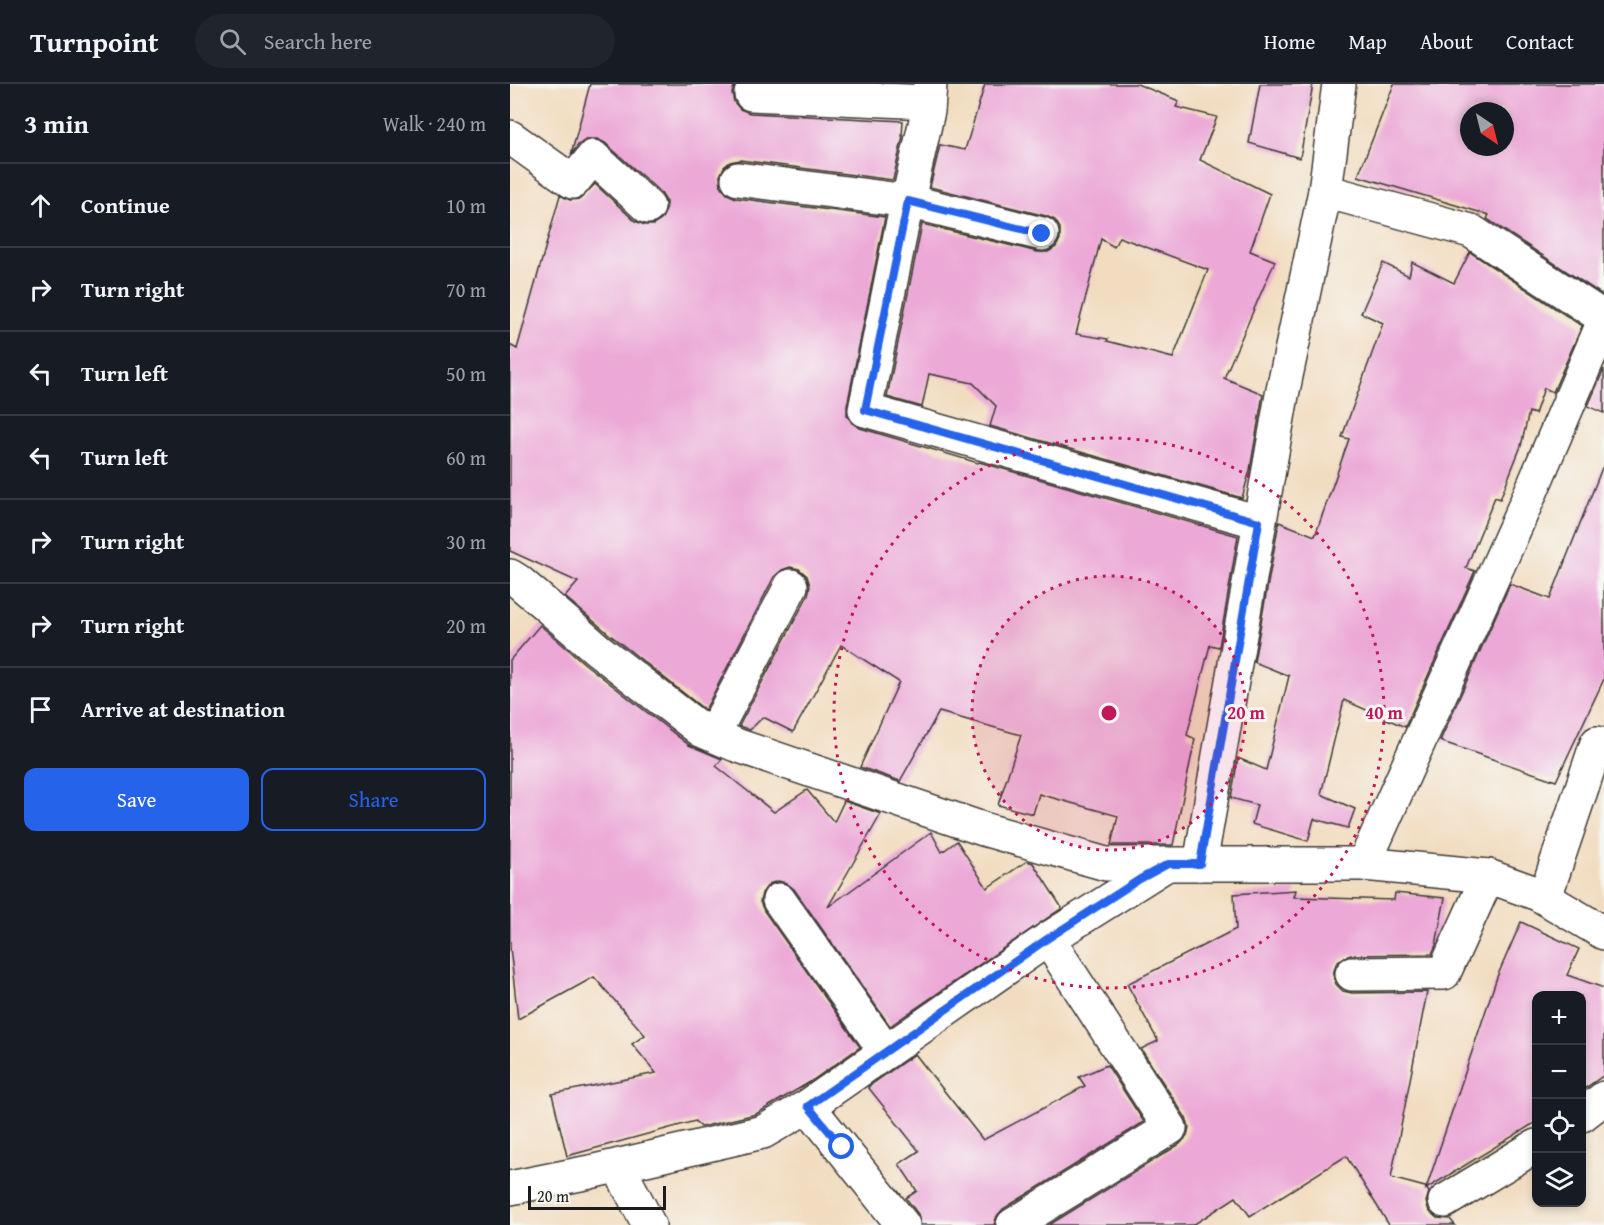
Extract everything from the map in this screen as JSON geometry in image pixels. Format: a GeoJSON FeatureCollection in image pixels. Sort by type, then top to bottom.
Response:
{"type":"FeatureCollection","features":[{"type":"Feature","properties":{"kind":"street"},"geometry":{"type":"LineString","coordinates":[[510,1188],[618,1166],[763,1132],[808,1106],[1047,939],[1184,864],[1259,522],[1282,396],[1325,191],[1339,84]]}},
{"type":"Feature","properties":{"kind":"street"},"geometry":{"type":"LineString","coordinates":[[751,94],[929,93],[928,111],[865,410],[1259,522]]}},
{"type":"Feature","properties":{"kind":"street"},"geometry":{"type":"LineString","coordinates":[[510,137],[573,182],[593,157],[648,207]]}},
{"type":"Feature","properties":{"kind":"street"},"geometry":{"type":"LineString","coordinates":[[738,179],[908,201],[1042,234]]}},
{"type":"Feature","properties":{"kind":"street"},"geometry":{"type":"LineString","coordinates":[[1325,191],[1471,231],[1604,320],[1527,501],[1364,864]]}},
{"type":"Feature","properties":{"kind":"street"},"geometry":{"type":"LineString","coordinates":[[510,576],[518,580],[597,649],[701,730],[736,745],[983,829],[1106,864],[1364,864],[1488,876],[1545,897],[1604,933]]}},
{"type":"Feature","properties":{"kind":"street"},"geometry":{"type":"LineString","coordinates":[[713,735],[791,586]]}},
{"type":"Feature","properties":{"kind":"street"},"geometry":{"type":"LineString","coordinates":[[1545,897],[1597,743]]}},
{"type":"Feature","properties":{"kind":"street"},"geometry":{"type":"LineString","coordinates":[[1352,974],[1444,973],[1488,876]]}},
{"type":"Feature","properties":{"kind":"street"},"geometry":{"type":"LineString","coordinates":[[779,900],[886,1052]]}},
{"type":"Feature","properties":{"kind":"street"},"geometry":{"type":"LineString","coordinates":[[1013,1225],[1170,1128],[1047,939]]}},
{"type":"Feature","properties":{"kind":"street"},"geometry":{"type":"LineString","coordinates":[[1586,1111],[1604,1098]]}},
{"type":"Feature","properties":{"kind":"street"},"geometry":{"type":"LineString","coordinates":[[808,1106],[903,1225]]}},
{"type":"Feature","properties":{"kind":"street"},"geometry":{"type":"LineString","coordinates":[[1445,1201],[1532,1148]]}},
{"type":"Feature","properties":{"kind":"street"},"geometry":{"type":"LineString","coordinates":[[618,1166],[649,1225]]}},
{"type":"Feature","properties":{"kind":"building"},"geometry":{"type":"Polygon","coordinates":[[[590,84],[735,84],[732,93],[734,102],[740,109],[750,113],[903,121],[903,136],[893,180],[740,160],[730,162],[724,167],[720,176],[721,187],[727,194],[736,198],[885,217],[847,406],[847,415],[852,423],[860,428],[978,463],[1238,536],[1219,647],[1210,645],[1187,735],[1195,739],[1173,845],[1111,845],[1118,816],[1039,794],[1033,814],[998,805],[1021,735],[939,712],[900,781],[860,767],[899,682],[841,645],[793,732],[763,717],[750,730],[739,726],[808,595],[810,586],[807,576],[799,569],[790,567],[774,577],[705,710],[565,597],[578,582],[510,551],[510,345],[517,349],[560,195],[570,200],[580,199],[595,184],[635,221],[645,225],[653,225],[661,220],[666,210],[666,201],[661,193],[605,143],[597,139],[587,139],[578,145],[571,155],[590,84]]]}},
{"type":"Feature","properties":{"kind":"building"},"geometry":{"type":"Polygon","coordinates":[[[985,84],[1137,84],[1179,101],[1176,107],[1217,117],[1200,160],[1270,194],[1250,251],[1275,261],[1224,378],[1263,394],[1250,470],[1242,498],[990,426],[996,406],[973,383],[929,374],[922,407],[887,397],[922,224],[1038,252],[1048,252],[1056,247],[1060,239],[1060,228],[1055,220],[1046,216],[930,187],[940,145],[965,150],[985,84]],[[1119,237],[1114,247],[1101,239],[1076,334],[1108,339],[1107,341],[1173,358],[1208,270],[1119,237]]]}},
{"type":"Feature","properties":{"kind":"building"},"geometry":{"type":"Polygon","coordinates":[[[1260,84],[1313,84],[1300,158],[1249,143],[1260,84]]]}},
{"type":"Feature","properties":{"kind":"building"},"geometry":{"type":"Polygon","coordinates":[[[1394,84],[1604,84],[1604,296],[1487,219],[1489,215],[1358,176],[1394,84]]]}},
{"type":"Feature","properties":{"kind":"building"},"geometry":{"type":"Polygon","coordinates":[[[1470,252],[1582,326],[1553,392],[1544,388],[1535,414],[1529,412],[1521,446],[1500,499],[1495,497],[1466,568],[1475,571],[1405,727],[1344,700],[1321,794],[1355,809],[1348,828],[1314,819],[1308,841],[1252,824],[1257,805],[1231,798],[1238,758],[1266,770],[1289,676],[1254,662],[1279,522],[1315,536],[1349,439],[1342,437],[1383,323],[1361,313],[1383,263],[1409,276],[1412,262],[1454,283],[1470,252]]]}},
{"type":"Feature","properties":{"kind":"building"},"geometry":{"type":"Polygon","coordinates":[[[1604,369],[1604,413],[1588,406],[1604,369]]]}},
{"type":"Feature","properties":{"kind":"building"},"geometry":{"type":"Polygon","coordinates":[[[1602,468],[1604,468],[1604,679],[1556,781],[1440,741],[1510,584],[1550,599],[1602,468]]]}},
{"type":"Feature","properties":{"kind":"building"},"geometry":{"type":"Polygon","coordinates":[[[540,625],[585,664],[689,745],[722,759],[716,766],[774,812],[807,790],[834,822],[844,801],[881,814],[828,907],[931,832],[942,852],[957,841],[987,888],[1027,861],[1033,863],[1062,908],[890,1026],[794,889],[778,881],[769,884],[762,893],[760,902],[764,911],[860,1047],[810,1082],[756,1114],[701,1127],[695,1121],[567,1156],[552,1094],[656,1073],[632,1044],[645,1035],[594,977],[518,1019],[510,947],[510,660],[540,625]]]}},
{"type":"Feature","properties":{"kind":"building"},"geometry":{"type":"Polygon","coordinates":[[[1296,890],[1294,897],[1394,900],[1395,893],[1445,898],[1436,945],[1432,954],[1351,955],[1336,964],[1333,975],[1336,984],[1343,991],[1352,993],[1427,992],[1391,1178],[1425,1187],[1429,1192],[1426,1202],[1429,1211],[1437,1218],[1450,1219],[1455,1225],[1389,1225],[1346,1156],[1250,1216],[1236,1197],[1193,1225],[1049,1225],[1180,1144],[1187,1136],[1189,1127],[1186,1118],[1141,1049],[1158,1041],[1127,984],[1236,929],[1234,894],[1296,890]]]}},
{"type":"Feature","properties":{"kind":"building"},"geometry":{"type":"Polygon","coordinates":[[[1521,922],[1579,949],[1567,975],[1604,988],[1604,1075],[1586,1088],[1586,991],[1532,991],[1532,1124],[1426,1189],[1497,977],[1521,922]]]}},
{"type":"Feature","properties":{"kind":"building"},"geometry":{"type":"Polygon","coordinates":[[[915,1054],[983,1140],[1085,1086],[1079,1077],[1107,1065],[1144,1122],[1003,1209],[994,1225],[921,1225],[918,1214],[906,1198],[917,1191],[899,1164],[919,1151],[868,1087],[915,1054]]]}},
{"type":"Feature","properties":{"kind":"route"},"geometry":{"type":"LineString","coordinates":[[842,1147],[808,1106],[1047,939],[1140,879],[1168,864],[1200,864],[1259,522],[865,410],[908,201],[1042,234]]}}]}
